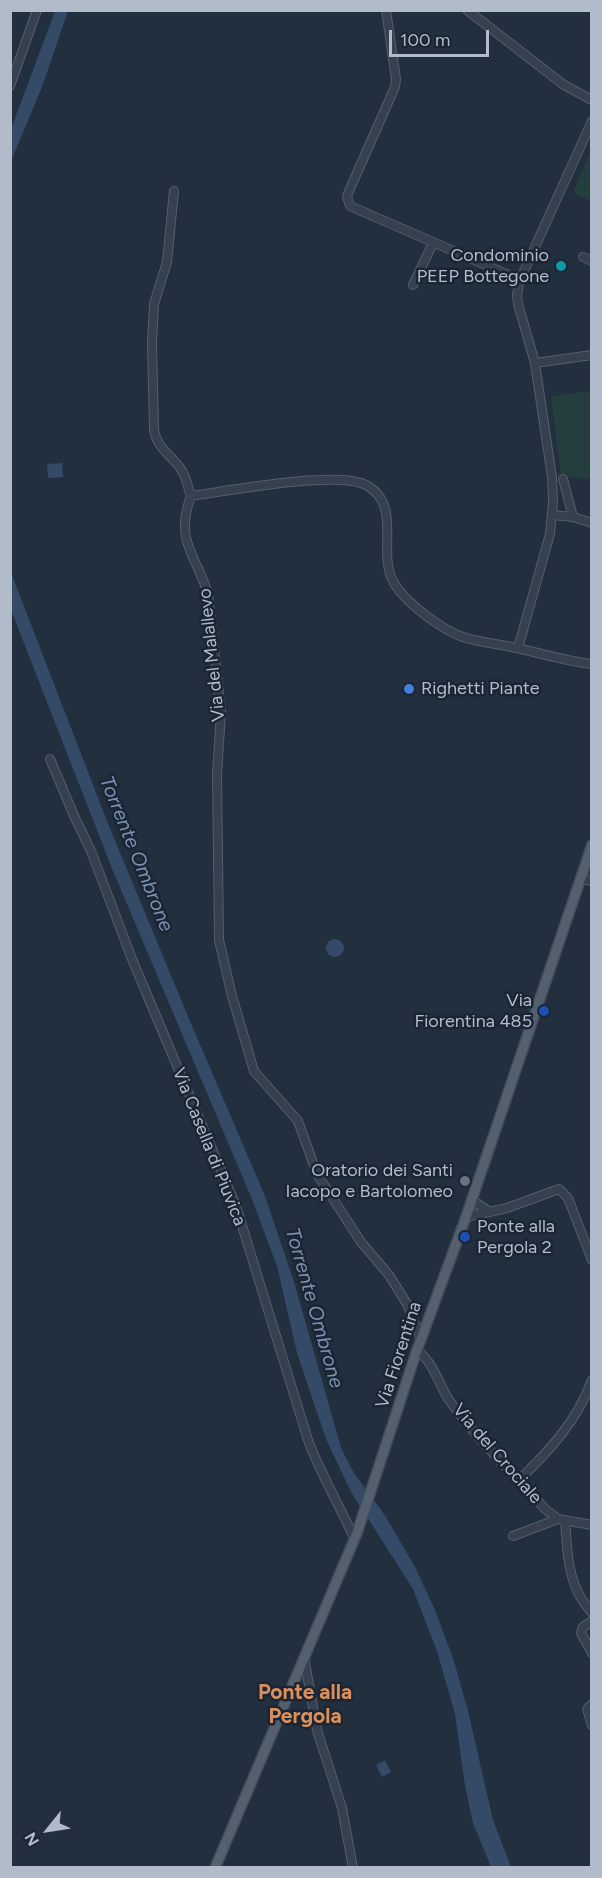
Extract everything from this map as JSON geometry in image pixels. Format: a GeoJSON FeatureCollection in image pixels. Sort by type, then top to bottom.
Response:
{"type":"FeatureCollection","features":[{"type":"Feature","properties":{"kind":"main road","name":"Via Fiorentina"},"geometry":{"type":"LineString","coordinates":[[215,1868],[356,1536],[417,1350],[472,1200],[591,845]]}},
{"type":"Feature","properties":{"kind":"street"},"geometry":{"type":"LineString","coordinates":[[10,86],[37,10]]}},
{"type":"Feature","properties":{"kind":"street"},"geometry":{"type":"LineString","coordinates":[[386,10],[396,79],[395,87],[349,191],[350,207],[520,280]]}},
{"type":"Feature","properties":{"kind":"street"},"geometry":{"type":"LineString","coordinates":[[467,10],[564,85],[591,100]]}},
{"type":"Feature","properties":{"kind":"street"},"geometry":{"type":"LineString","coordinates":[[518,648],[546,550],[553,515],[552,477],[535,363],[517,295],[520,280],[591,121]]}},
{"type":"Feature","properties":{"kind":"street"},"geometry":{"type":"LineString","coordinates":[[174,191],[167,262],[154,304],[152,342],[154,430],[155,438],[160,446],[181,470],[191,496],[325,480],[360,482],[377,492],[384,503],[390,575],[404,597],[427,616],[461,637],[591,664]]}},
{"type":"Feature","properties":{"kind":"street"},"geometry":{"type":"LineString","coordinates":[[413,285],[433,243]]}},
{"type":"Feature","properties":{"kind":"street"},"geometry":{"type":"LineString","coordinates":[[583,257],[591,261]]}},
{"type":"Feature","properties":{"kind":"street"},"geometry":{"type":"LineString","coordinates":[[535,363],[591,355]]}},
{"type":"Feature","properties":{"kind":"street"},"geometry":{"type":"LineString","coordinates":[[563,478],[573,517]]}},
{"type":"Feature","properties":{"kind":"street","name":"Via del Malallevo"},"geometry":{"type":"LineString","coordinates":[[191,496],[186,510],[184,531],[187,545],[204,579],[208,594],[221,713],[216,784],[219,940],[232,996],[254,1071],[298,1121],[317,1174],[361,1242],[389,1275],[406,1304],[421,1339]]}},
{"type":"Feature","properties":{"kind":"street"},"geometry":{"type":"LineString","coordinates":[[553,515],[573,517],[591,523]]}},
{"type":"Feature","properties":{"kind":"street","name":"Via Casella di Piuvica"},"geometry":{"type":"LineString","coordinates":[[50,759],[91,851],[132,959],[236,1206],[308,1440],[321,1473],[356,1536]]}},
{"type":"Feature","properties":{"kind":"street"},"geometry":{"type":"LineString","coordinates":[[579,879],[591,881]]}},
{"type":"Feature","properties":{"kind":"street"},"geometry":{"type":"LineString","coordinates":[[466,1217],[516,1206],[556,1188],[568,1198],[591,1260]]}},
{"type":"Feature","properties":{"kind":"street"},"geometry":{"type":"LineString","coordinates":[[472,1200],[490,1212]]}},
{"type":"Feature","properties":{"kind":"street","name":"Via del Crociale"},"geometry":{"type":"LineString","coordinates":[[417,1350],[425,1356],[448,1398],[477,1435],[547,1511],[561,1520]]}},
{"type":"Feature","properties":{"kind":"street"},"geometry":{"type":"LineString","coordinates":[[519,1480],[541,1459],[580,1409],[591,1380]]}},
{"type":"Feature","properties":{"kind":"street"},"geometry":{"type":"LineString","coordinates":[[513,1536],[561,1520],[591,1525]]}},
{"type":"Feature","properties":{"kind":"street"},"geometry":{"type":"LineString","coordinates":[[561,1520],[573,1580],[578,1593],[591,1613]]}},
{"type":"Feature","properties":{"kind":"street"},"geometry":{"type":"LineString","coordinates":[[591,1621],[581,1633],[591,1653]]}},
{"type":"Feature","properties":{"kind":"street"},"geometry":{"type":"LineString","coordinates":[[304,1657],[317,1731],[342,1808],[353,1868]]}},
{"type":"Feature","properties":{"kind":"street"},"geometry":{"type":"LineString","coordinates":[[591,1704],[586,1709],[591,1725]]}},
{"type":"Feature","properties":{"kind":"green space"},"geometry":{"type":"Polygon","coordinates":[[[591,149],[591,201],[573,193],[591,149]]]}},
{"type":"Feature","properties":{"kind":"green space"},"geometry":{"type":"Polygon","coordinates":[[[591,391],[591,479],[561,476],[551,396],[591,391]]]}},
{"type":"Feature","properties":{"kind":"water"},"geometry":{"type":"Polygon","coordinates":[[[55,11],[68,11],[42,87],[11,161],[11,129],[55,11]]]}},
{"type":"Feature","properties":{"kind":"water"},"geometry":{"type":"Polygon","coordinates":[[[62,463],[63,477],[48,478],[47,464],[62,463]]]}},
{"type":"Feature","properties":{"kind":"water"},"geometry":{"type":"Polygon","coordinates":[[[10,570],[107,821],[265,1196],[295,1285],[341,1448],[354,1473],[384,1514],[415,1567],[435,1610],[454,1661],[468,1711],[493,1820],[511,1867],[491,1867],[473,1823],[465,1786],[455,1714],[437,1651],[413,1589],[351,1492],[326,1439],[297,1353],[277,1266],[251,1197],[113,871],[11,610],[10,570]]]}},
{"type":"Feature","properties":{"kind":"water"},"geometry":{"type":"Polygon","coordinates":[[[331,939],[339,939],[344,944],[342,955],[331,957],[326,952],[326,944],[331,939]]]}},
{"type":"Feature","properties":{"kind":"water"},"geometry":{"type":"Polygon","coordinates":[[[385,1760],[391,1772],[382,1777],[376,1765],[385,1760]]]}},
{"type":"Feature","properties":{"kind":"place","name":"Condominio PEEP Bottegone"},"geometry":{"type":"Point","coordinates":[561,266]}},
{"type":"Feature","properties":{"kind":"place","name":"Righetti Piante"},"geometry":{"type":"Point","coordinates":[409,689]}},
{"type":"Feature","properties":{"kind":"place","name":"Via Fiorentina 485"},"geometry":{"type":"Point","coordinates":[544,1011]}},
{"type":"Feature","properties":{"kind":"place","name":"Oratorio dei Santi Iacopo e Bartolomeo"},"geometry":{"type":"Point","coordinates":[465,1181]}},
{"type":"Feature","properties":{"kind":"place","name":"Ponte alla Pergola 2"},"geometry":{"type":"Point","coordinates":[465,1237]}},
{"type":"Feature","properties":{"kind":"district","name":"Ponte alla Pergola"},"geometry":{"type":"Point","coordinates":[305,1705]}},
{"type":"Feature","properties":{"kind":"water label","name":"Torrente Ombrone"},"geometry":{"type":"Point","coordinates":[136,854]}},
{"type":"Feature","properties":{"kind":"water label","name":"Torrente Ombrone"},"geometry":{"type":"Point","coordinates":[314,1308]}}]}
